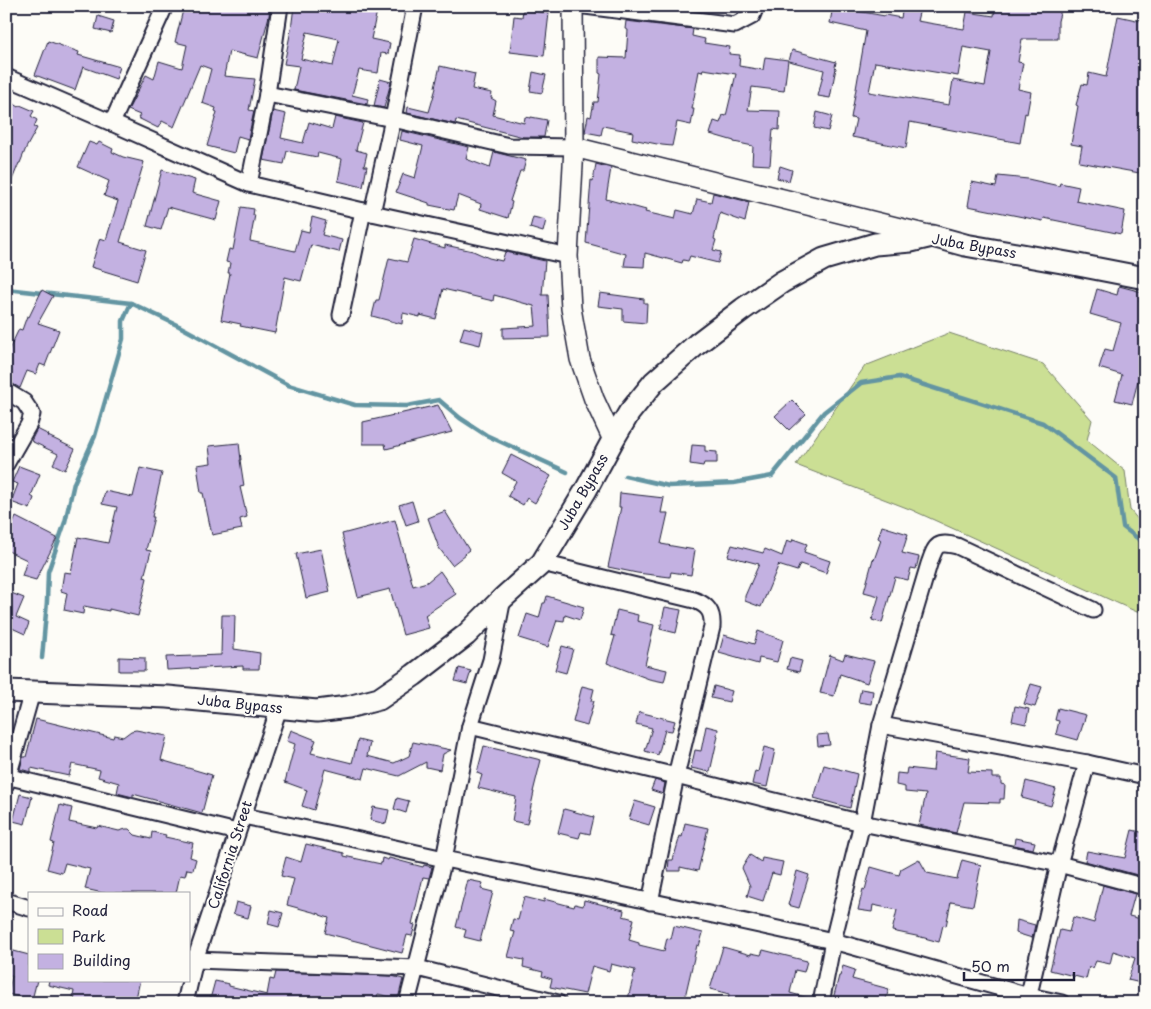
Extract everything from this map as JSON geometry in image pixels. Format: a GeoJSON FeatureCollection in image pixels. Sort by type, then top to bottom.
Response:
{"type":"FeatureCollection","features":[{"type":"Feature","properties":{"kind":"main road","name":"Juba Bypass"},"geometry":{"type":"LineString","coordinates":[[6,691],[168,696],[317,711],[348,707],[379,699],[466,635],[542,563],[629,413],[654,382],[705,338],[782,282],[824,259],[875,244],[911,241],[932,236],[965,245],[1145,278]]}},
{"type":"Feature","properties":{"kind":"street"},"geometry":{"type":"LineString","coordinates":[[112,123],[165,6]]}},
{"type":"Feature","properties":{"kind":"street"},"geometry":{"type":"LineString","coordinates":[[249,184],[280,6]]}},
{"type":"Feature","properties":{"kind":"street"},"geometry":{"type":"LineString","coordinates":[[341,315],[393,119],[415,6]]}},
{"type":"Feature","properties":{"kind":"street"},"geometry":{"type":"LineString","coordinates":[[573,6],[574,147],[568,256],[571,308],[580,359],[594,399],[613,440]]}},
{"type":"Feature","properties":{"kind":"street"},"geometry":{"type":"LineString","coordinates":[[585,6],[736,25],[752,16],[756,6]]}},
{"type":"Feature","properties":{"kind":"street"},"geometry":{"type":"LineString","coordinates":[[6,77],[249,184],[568,256]]}},
{"type":"Feature","properties":{"kind":"street"},"geometry":{"type":"LineString","coordinates":[[266,94],[393,119],[509,146],[574,147],[932,236]]}},
{"type":"Feature","properties":{"kind":"street"},"geometry":{"type":"LineString","coordinates":[[6,391],[24,402],[32,414],[29,424],[6,464]]}},
{"type":"Feature","properties":{"kind":"street"},"geometry":{"type":"LineString","coordinates":[[821,1003],[833,941],[862,823],[881,725],[929,564],[938,545],[944,543],[957,546],[1093,610]]}},
{"type":"Feature","properties":{"kind":"street"},"geometry":{"type":"LineString","coordinates":[[542,563],[694,600],[702,603],[709,609],[713,621],[676,776],[650,902]]}},
{"type":"Feature","properties":{"kind":"street"},"geometry":{"type":"LineString","coordinates":[[408,1003],[444,859],[470,726],[491,660],[503,598]]}},
{"type":"Feature","properties":{"kind":"street"},"geometry":{"type":"LineString","coordinates":[[32,692],[7,779],[237,832]]}},
{"type":"Feature","properties":{"kind":"street","name":"California Street"},"geometry":{"type":"LineString","coordinates":[[192,959],[279,708]]}},
{"type":"Feature","properties":{"kind":"street"},"geometry":{"type":"LineString","coordinates":[[881,725],[1086,763],[1145,776]]}},
{"type":"Feature","properties":{"kind":"street"},"geometry":{"type":"LineString","coordinates":[[470,726],[862,823],[1060,864],[1145,887]]}},
{"type":"Feature","properties":{"kind":"street"},"geometry":{"type":"LineString","coordinates":[[1028,999],[1086,763]]}},
{"type":"Feature","properties":{"kind":"street"},"geometry":{"type":"LineString","coordinates":[[243,816],[833,941],[1028,999],[1062,1003]]}},
{"type":"Feature","properties":{"kind":"street"},"geometry":{"type":"LineString","coordinates":[[6,901],[28,908]]}},
{"type":"Feature","properties":{"kind":"street"},"geometry":{"type":"LineString","coordinates":[[192,959],[417,968],[558,1003]]}},
{"type":"Feature","properties":{"kind":"street","name":"California Street"},"geometry":{"type":"LineString","coordinates":[[184,1003],[188,982]]}},
{"type":"Feature","properties":{"kind":"green space"},"geometry":{"type":"Polygon","coordinates":[[[949,333],[1043,364],[1092,420],[1087,440],[1125,471],[1130,510],[1145,528],[1145,597],[1137,612],[912,510],[796,465],[865,366],[949,333]]]}},
{"type":"Feature","properties":{"kind":"building"},"geometry":{"type":"Polygon","coordinates":[[[184,6],[270,6],[258,58],[229,51],[224,76],[255,79],[249,110],[254,111],[248,139],[238,136],[234,153],[207,146],[217,112],[215,111],[216,108],[202,103],[211,69],[200,65],[174,127],[162,121],[158,128],[138,118],[140,115],[128,110],[146,75],[154,79],[159,61],[182,68],[187,45],[175,42],[184,6]]]}},
{"type":"Feature","properties":{"kind":"building"},"geometry":{"type":"Polygon","coordinates":[[[294,6],[378,6],[371,39],[390,43],[388,54],[381,53],[378,73],[359,70],[352,95],[368,99],[367,104],[294,90],[299,66],[284,64],[294,6]],[[307,32],[301,59],[333,66],[339,39],[307,32]]]}},
{"type":"Feature","properties":{"kind":"building"},"geometry":{"type":"Polygon","coordinates":[[[833,6],[852,6],[851,10],[901,18],[904,6],[920,9],[917,21],[964,29],[967,12],[994,16],[995,6],[1062,6],[1058,21],[1058,39],[1022,39],[1018,62],[1023,63],[1018,89],[1031,92],[1020,143],[910,122],[906,148],[852,137],[856,119],[851,118],[866,31],[830,23],[833,6]],[[963,47],[958,76],[875,62],[869,92],[949,105],[953,80],[985,86],[991,52],[963,47]]]}},
{"type":"Feature","properties":{"kind":"building"},"geometry":{"type":"Polygon","coordinates":[[[523,10],[549,13],[544,56],[510,52],[514,16],[522,17],[523,10]]]}},
{"type":"Feature","properties":{"kind":"building"},"geometry":{"type":"Polygon","coordinates":[[[98,16],[114,21],[111,33],[95,29],[98,16]]]}},
{"type":"Feature","properties":{"kind":"building"},"geometry":{"type":"Polygon","coordinates":[[[1118,16],[1145,22],[1145,174],[1079,162],[1082,146],[1071,144],[1078,106],[1076,105],[1082,84],[1087,85],[1089,73],[1106,77],[1118,16]]]}},
{"type":"Feature","properties":{"kind":"building"},"geometry":{"type":"Polygon","coordinates":[[[626,21],[693,29],[692,36],[705,39],[704,43],[730,47],[729,54],[740,55],[739,66],[763,70],[765,57],[788,60],[784,91],[752,87],[748,110],[780,111],[779,130],[773,129],[770,165],[752,164],[753,146],[710,134],[714,121],[720,123],[723,115],[726,116],[736,74],[703,69],[702,72],[699,71],[691,125],[677,122],[672,146],[632,139],[633,132],[603,126],[601,135],[585,132],[588,116],[591,117],[594,102],[598,102],[601,74],[599,73],[599,57],[626,58],[628,30],[625,29],[626,21]]]}},
{"type":"Feature","properties":{"kind":"building"},"geometry":{"type":"Polygon","coordinates":[[[48,41],[79,52],[78,55],[120,67],[116,79],[83,67],[75,90],[35,75],[48,41]]]}},
{"type":"Feature","properties":{"kind":"building"},"geometry":{"type":"Polygon","coordinates":[[[792,50],[836,62],[830,98],[818,96],[824,70],[789,61],[792,50]]]}},
{"type":"Feature","properties":{"kind":"building"},"geometry":{"type":"Polygon","coordinates":[[[440,66],[475,74],[472,89],[492,93],[491,98],[496,101],[493,115],[524,123],[525,117],[547,120],[544,137],[523,137],[456,120],[455,124],[407,113],[408,107],[429,112],[440,66]]]}},
{"type":"Feature","properties":{"kind":"building"},"geometry":{"type":"Polygon","coordinates":[[[533,72],[546,75],[542,93],[530,91],[533,72]]]}},
{"type":"Feature","properties":{"kind":"building"},"geometry":{"type":"Polygon","coordinates":[[[380,79],[391,82],[384,108],[374,106],[380,79]]]}},
{"type":"Feature","properties":{"kind":"building"},"geometry":{"type":"Polygon","coordinates":[[[11,102],[19,107],[20,105],[34,111],[31,116],[37,120],[34,127],[37,128],[7,192],[6,111],[11,102]]]}},
{"type":"Feature","properties":{"kind":"building"},"geometry":{"type":"Polygon","coordinates":[[[273,111],[286,114],[281,138],[303,143],[309,122],[332,129],[335,117],[363,123],[356,150],[367,153],[364,166],[367,166],[363,187],[338,181],[342,159],[318,153],[317,157],[287,151],[284,164],[263,160],[273,111]]]}},
{"type":"Feature","properties":{"kind":"building"},"geometry":{"type":"Polygon","coordinates":[[[817,112],[832,116],[828,131],[814,128],[817,112]]]}},
{"type":"Feature","properties":{"kind":"building"},"geometry":{"type":"Polygon","coordinates":[[[402,131],[469,147],[466,159],[490,168],[494,152],[526,160],[523,171],[520,171],[510,201],[512,202],[508,218],[480,209],[481,204],[458,195],[454,210],[429,205],[429,203],[396,192],[403,174],[415,178],[423,146],[400,140],[402,131]]]}},
{"type":"Feature","properties":{"kind":"building"},"geometry":{"type":"Polygon","coordinates":[[[89,142],[97,145],[99,142],[113,149],[112,152],[123,157],[144,162],[120,242],[146,250],[137,281],[91,267],[100,238],[106,240],[118,201],[104,196],[109,181],[78,167],[89,142]]]}},
{"type":"Feature","properties":{"kind":"building"},"geometry":{"type":"Polygon","coordinates":[[[596,164],[611,168],[606,199],[646,210],[645,212],[675,219],[677,210],[693,214],[697,199],[711,202],[713,193],[749,202],[745,222],[720,213],[713,250],[721,252],[718,263],[690,256],[688,261],[683,260],[682,263],[645,253],[644,267],[624,266],[626,254],[586,243],[591,180],[593,181],[596,164]]]}},
{"type":"Feature","properties":{"kind":"building"},"geometry":{"type":"Polygon","coordinates":[[[780,166],[792,170],[789,181],[777,178],[780,166]]]}},
{"type":"Feature","properties":{"kind":"building"},"geometry":{"type":"Polygon","coordinates":[[[162,170],[195,180],[192,193],[221,201],[216,220],[168,207],[161,230],[147,226],[162,170]]]}},
{"type":"Feature","properties":{"kind":"building"},"geometry":{"type":"Polygon","coordinates":[[[998,176],[1028,179],[1059,186],[1060,183],[1079,187],[1076,201],[1125,211],[1121,234],[1044,218],[1043,221],[968,206],[972,182],[996,187],[998,176]]]}},
{"type":"Feature","properties":{"kind":"building"},"geometry":{"type":"Polygon","coordinates":[[[241,207],[254,209],[253,215],[255,215],[250,241],[295,251],[301,230],[309,232],[312,217],[326,221],[322,235],[342,240],[339,252],[311,245],[301,281],[285,277],[275,333],[221,320],[230,273],[228,273],[230,263],[226,262],[229,249],[233,250],[241,207]]]}},
{"type":"Feature","properties":{"kind":"building"},"geometry":{"type":"Polygon","coordinates":[[[533,217],[546,220],[543,232],[530,228],[533,217]]]}},
{"type":"Feature","properties":{"kind":"building"},"geometry":{"type":"Polygon","coordinates":[[[414,239],[445,248],[445,245],[473,251],[502,261],[505,252],[545,261],[542,295],[548,295],[550,337],[503,338],[503,328],[536,326],[534,306],[494,295],[493,301],[443,289],[436,319],[403,313],[402,324],[372,316],[376,300],[379,300],[389,258],[407,262],[414,239]]]}},
{"type":"Feature","properties":{"kind":"building"},"geometry":{"type":"Polygon","coordinates":[[[1119,286],[1142,292],[1139,301],[1145,302],[1145,370],[1141,369],[1132,404],[1115,400],[1122,375],[1099,368],[1105,349],[1113,351],[1121,323],[1090,314],[1097,289],[1117,295],[1119,286]]]}},
{"type":"Feature","properties":{"kind":"building"},"geometry":{"type":"Polygon","coordinates":[[[42,290],[53,296],[38,323],[59,330],[45,366],[40,364],[36,374],[27,371],[20,388],[6,382],[6,356],[19,329],[22,330],[27,316],[29,317],[42,290]]]}},
{"type":"Feature","properties":{"kind":"building"},"geometry":{"type":"Polygon","coordinates":[[[600,293],[644,299],[644,303],[647,303],[646,323],[623,321],[623,309],[598,306],[600,293]]]}},
{"type":"Feature","properties":{"kind":"building"},"geometry":{"type":"Polygon","coordinates":[[[464,327],[483,332],[480,345],[460,340],[464,327]]]}},
{"type":"Feature","properties":{"kind":"building"},"geometry":{"type":"Polygon","coordinates":[[[792,400],[806,414],[789,430],[775,416],[792,400]]]}},
{"type":"Feature","properties":{"kind":"building"},"geometry":{"type":"Polygon","coordinates":[[[438,405],[452,432],[386,449],[385,444],[363,444],[363,422],[438,405]]]}},
{"type":"Feature","properties":{"kind":"building"},"geometry":{"type":"Polygon","coordinates":[[[37,429],[75,449],[65,470],[53,464],[58,454],[31,441],[37,429]]]}},
{"type":"Feature","properties":{"kind":"building"},"geometry":{"type":"Polygon","coordinates":[[[239,443],[244,486],[240,487],[247,517],[240,519],[242,529],[212,535],[203,493],[201,493],[197,465],[211,463],[209,446],[239,443]]]}},
{"type":"Feature","properties":{"kind":"building"},"geometry":{"type":"Polygon","coordinates":[[[692,445],[705,446],[705,451],[717,452],[717,463],[704,463],[703,466],[690,464],[692,445]]]}},
{"type":"Feature","properties":{"kind":"building"},"geometry":{"type":"Polygon","coordinates":[[[511,455],[551,476],[535,503],[527,498],[523,505],[508,496],[516,481],[502,473],[511,455]]]}},
{"type":"Feature","properties":{"kind":"building"},"geometry":{"type":"Polygon","coordinates":[[[19,466],[40,474],[31,496],[34,498],[30,509],[11,502],[18,484],[12,482],[19,466]]]}},
{"type":"Feature","properties":{"kind":"building"},"geometry":{"type":"Polygon","coordinates":[[[140,468],[162,473],[146,550],[151,551],[144,577],[147,578],[138,616],[109,609],[109,611],[84,606],[83,614],[64,610],[67,593],[61,591],[64,572],[71,573],[78,537],[108,543],[117,507],[102,504],[105,491],[133,497],[140,468]]]}},
{"type":"Feature","properties":{"kind":"building"},"geometry":{"type":"Polygon","coordinates":[[[620,493],[664,498],[661,513],[668,513],[661,544],[695,550],[691,575],[671,572],[670,577],[608,567],[621,507],[619,507],[620,493]]]}},
{"type":"Feature","properties":{"kind":"building"},"geometry":{"type":"Polygon","coordinates":[[[412,501],[418,521],[406,525],[399,505],[412,501]]]}},
{"type":"Feature","properties":{"kind":"building"},"geometry":{"type":"Polygon","coordinates":[[[445,511],[469,550],[452,565],[439,548],[428,518],[445,511]]]}},
{"type":"Feature","properties":{"kind":"building"},"geometry":{"type":"Polygon","coordinates":[[[16,517],[57,538],[36,580],[22,576],[27,560],[6,550],[6,538],[16,517]]]}},
{"type":"Feature","properties":{"kind":"building"},"geometry":{"type":"Polygon","coordinates":[[[395,520],[413,586],[427,582],[440,571],[456,594],[425,615],[429,628],[403,635],[390,589],[358,597],[342,534],[395,520]]]}},
{"type":"Feature","properties":{"kind":"building"},"geometry":{"type":"Polygon","coordinates":[[[882,526],[908,534],[902,553],[919,557],[916,569],[911,568],[908,580],[895,577],[882,623],[872,620],[879,596],[864,592],[873,559],[881,540],[878,538],[882,526]]]}},
{"type":"Feature","properties":{"kind":"building"},"geometry":{"type":"Polygon","coordinates":[[[793,539],[807,544],[804,552],[830,561],[826,573],[800,564],[797,571],[779,565],[761,607],[745,601],[745,596],[759,564],[728,556],[732,545],[763,553],[765,549],[782,556],[787,540],[792,542],[793,539]]]}},
{"type":"Feature","properties":{"kind":"building"},"geometry":{"type":"Polygon","coordinates":[[[321,549],[330,592],[306,598],[296,554],[321,549]]]}},
{"type":"Feature","properties":{"kind":"building"},"geometry":{"type":"Polygon","coordinates":[[[6,591],[24,598],[16,617],[29,623],[25,634],[12,628],[7,640],[6,591]]]}},
{"type":"Feature","properties":{"kind":"building"},"geometry":{"type":"Polygon","coordinates":[[[547,596],[584,607],[580,620],[565,615],[564,621],[557,620],[548,647],[519,638],[527,614],[539,618],[547,596]]]}},
{"type":"Feature","properties":{"kind":"building"},"geometry":{"type":"Polygon","coordinates":[[[665,607],[681,610],[676,633],[660,629],[665,607]]]}},
{"type":"Feature","properties":{"kind":"building"},"geometry":{"type":"Polygon","coordinates":[[[617,610],[638,615],[637,621],[654,625],[645,665],[667,670],[664,682],[649,679],[607,663],[615,636],[611,635],[617,610]]]}},
{"type":"Feature","properties":{"kind":"building"},"geometry":{"type":"Polygon","coordinates":[[[222,615],[235,615],[234,649],[260,653],[259,669],[243,669],[243,666],[167,670],[166,657],[221,655],[222,615]]]}},
{"type":"Feature","properties":{"kind":"building"},"geometry":{"type":"Polygon","coordinates":[[[758,631],[783,640],[777,662],[759,658],[758,664],[719,653],[724,635],[754,644],[758,631]]]}},
{"type":"Feature","properties":{"kind":"building"},"geometry":{"type":"Polygon","coordinates":[[[562,646],[573,649],[566,673],[555,670],[562,646]]]}},
{"type":"Feature","properties":{"kind":"building"},"geometry":{"type":"Polygon","coordinates":[[[845,654],[874,661],[867,683],[840,674],[834,696],[820,693],[830,655],[843,660],[845,654]]]}},
{"type":"Feature","properties":{"kind":"building"},"geometry":{"type":"Polygon","coordinates":[[[119,657],[145,658],[145,671],[119,671],[119,657]]]}},
{"type":"Feature","properties":{"kind":"building"},"geometry":{"type":"Polygon","coordinates":[[[790,658],[802,661],[799,672],[787,669],[790,658]]]}},
{"type":"Feature","properties":{"kind":"building"},"geometry":{"type":"Polygon","coordinates":[[[459,668],[471,671],[467,684],[455,681],[459,668]]]}},
{"type":"Feature","properties":{"kind":"building"},"geometry":{"type":"Polygon","coordinates":[[[1031,684],[1042,687],[1035,707],[1024,704],[1031,684]]]}},
{"type":"Feature","properties":{"kind":"building"},"geometry":{"type":"Polygon","coordinates":[[[582,686],[594,689],[591,701],[594,701],[587,726],[573,722],[582,686]]]}},
{"type":"Feature","properties":{"kind":"building"},"geometry":{"type":"Polygon","coordinates":[[[714,686],[732,691],[729,702],[711,698],[714,686]]]}},
{"type":"Feature","properties":{"kind":"building"},"geometry":{"type":"Polygon","coordinates":[[[861,689],[873,691],[871,704],[858,702],[861,689]]]}},
{"type":"Feature","properties":{"kind":"building"},"geometry":{"type":"Polygon","coordinates":[[[1015,706],[1029,709],[1026,724],[1012,721],[1015,706]]]}},
{"type":"Feature","properties":{"kind":"building"},"geometry":{"type":"Polygon","coordinates":[[[1058,708],[1086,715],[1078,740],[1056,734],[1059,721],[1055,720],[1058,708]]]}},
{"type":"Feature","properties":{"kind":"building"},"geometry":{"type":"Polygon","coordinates":[[[639,712],[675,721],[672,731],[665,730],[658,755],[645,751],[652,728],[636,724],[639,712]]]}},
{"type":"Feature","properties":{"kind":"building"},"geometry":{"type":"Polygon","coordinates":[[[36,719],[113,738],[114,735],[123,737],[136,730],[167,736],[161,760],[212,775],[202,813],[133,794],[133,797],[117,793],[119,783],[98,777],[100,770],[72,764],[69,776],[31,768],[31,772],[20,769],[23,757],[26,757],[36,719]]]}},
{"type":"Feature","properties":{"kind":"building"},"geometry":{"type":"Polygon","coordinates":[[[706,726],[718,729],[710,772],[691,768],[695,750],[701,751],[706,726]]]}},
{"type":"Feature","properties":{"kind":"building"},"geometry":{"type":"Polygon","coordinates":[[[291,730],[316,740],[311,753],[352,763],[358,740],[370,743],[367,756],[394,763],[409,756],[413,742],[451,750],[443,754],[440,770],[426,767],[426,762],[399,776],[366,768],[363,779],[325,769],[314,810],[302,806],[307,790],[285,782],[295,744],[287,741],[291,730]]]}},
{"type":"Feature","properties":{"kind":"building"},"geometry":{"type":"Polygon","coordinates":[[[828,734],[830,745],[818,746],[817,735],[828,734]]]}},
{"type":"Feature","properties":{"kind":"building"},"geometry":{"type":"Polygon","coordinates":[[[484,746],[541,760],[527,824],[512,821],[516,797],[478,788],[482,775],[477,773],[484,746]]]}},
{"type":"Feature","properties":{"kind":"building"},"geometry":{"type":"Polygon","coordinates":[[[764,747],[775,750],[767,787],[752,784],[755,771],[758,772],[764,747]]]}},
{"type":"Feature","properties":{"kind":"building"},"geometry":{"type":"Polygon","coordinates":[[[935,753],[970,758],[968,772],[992,773],[992,778],[1001,778],[1001,784],[1005,785],[1004,799],[1000,799],[1000,803],[964,802],[956,833],[919,825],[926,794],[905,792],[905,787],[896,785],[897,773],[906,774],[907,768],[933,771],[935,753]]]}},
{"type":"Feature","properties":{"kind":"building"},"geometry":{"type":"Polygon","coordinates":[[[824,765],[857,774],[850,808],[814,798],[824,765]]]}},
{"type":"Feature","properties":{"kind":"building"},"geometry":{"type":"Polygon","coordinates":[[[655,780],[665,783],[663,794],[651,790],[655,780]]]}},
{"type":"Feature","properties":{"kind":"building"},"geometry":{"type":"Polygon","coordinates":[[[1026,781],[1056,789],[1051,806],[1022,798],[1026,781]]]}},
{"type":"Feature","properties":{"kind":"building"},"geometry":{"type":"Polygon","coordinates":[[[20,794],[32,797],[25,824],[13,821],[20,794]]]}},
{"type":"Feature","properties":{"kind":"building"},"geometry":{"type":"Polygon","coordinates":[[[397,798],[409,801],[406,813],[394,809],[397,798]]]}},
{"type":"Feature","properties":{"kind":"building"},"geometry":{"type":"Polygon","coordinates":[[[635,801],[655,807],[649,825],[629,819],[635,801]]]}},
{"type":"Feature","properties":{"kind":"building"},"geometry":{"type":"Polygon","coordinates":[[[60,805],[72,808],[69,822],[119,831],[129,829],[135,835],[151,839],[152,832],[193,843],[190,857],[196,859],[193,870],[187,869],[185,876],[180,875],[176,892],[98,892],[85,889],[90,869],[65,863],[62,873],[47,869],[54,843],[51,842],[60,805]]]}},
{"type":"Feature","properties":{"kind":"building"},"geometry":{"type":"Polygon","coordinates":[[[373,807],[389,810],[386,824],[370,820],[373,807]]]}},
{"type":"Feature","properties":{"kind":"building"},"geometry":{"type":"Polygon","coordinates":[[[564,809],[594,817],[590,834],[581,832],[579,838],[558,833],[564,809]]]}},
{"type":"Feature","properties":{"kind":"building"},"geometry":{"type":"Polygon","coordinates":[[[685,823],[708,828],[698,871],[680,867],[680,871],[668,871],[669,860],[673,860],[685,823]]]}},
{"type":"Feature","properties":{"kind":"building"},"geometry":{"type":"Polygon","coordinates":[[[1132,830],[1145,833],[1145,877],[1085,861],[1087,851],[1125,858],[1132,830]]]}},
{"type":"Feature","properties":{"kind":"building"},"geometry":{"type":"Polygon","coordinates":[[[1015,838],[1035,842],[1033,849],[1014,845],[1015,838]]]}},
{"type":"Feature","properties":{"kind":"building"},"geometry":{"type":"Polygon","coordinates":[[[306,844],[344,853],[344,856],[381,864],[382,858],[388,860],[389,858],[423,867],[424,865],[432,867],[429,878],[423,877],[412,924],[415,925],[412,936],[407,935],[402,953],[325,933],[329,918],[287,905],[294,879],[281,876],[286,857],[301,862],[306,844]]]}},
{"type":"Feature","properties":{"kind":"building"},"geometry":{"type":"Polygon","coordinates":[[[750,855],[761,862],[762,858],[783,862],[780,875],[772,873],[763,901],[747,896],[750,886],[742,868],[750,855]]]}},
{"type":"Feature","properties":{"kind":"building"},"geometry":{"type":"Polygon","coordinates":[[[919,859],[927,873],[957,879],[962,860],[981,865],[973,906],[951,902],[946,926],[943,925],[939,942],[892,931],[897,910],[873,905],[872,912],[858,910],[871,867],[899,875],[901,869],[919,859]]]}},
{"type":"Feature","properties":{"kind":"building"},"geometry":{"type":"Polygon","coordinates":[[[797,871],[809,875],[799,908],[788,905],[797,871]]]}},
{"type":"Feature","properties":{"kind":"building"},"geometry":{"type":"Polygon","coordinates":[[[468,880],[483,883],[481,889],[493,892],[480,941],[464,937],[466,930],[456,927],[468,880]]]}},
{"type":"Feature","properties":{"kind":"building"},"geometry":{"type":"Polygon","coordinates":[[[1103,885],[1135,894],[1129,916],[1145,920],[1145,984],[1128,980],[1135,958],[1113,951],[1110,964],[1096,961],[1093,968],[1089,967],[1086,979],[1050,970],[1060,930],[1069,932],[1073,917],[1094,923],[1103,885]]]}},
{"type":"Feature","properties":{"kind":"building"},"geometry":{"type":"Polygon","coordinates":[[[524,897],[544,902],[544,899],[574,907],[575,904],[583,906],[584,900],[624,910],[623,916],[634,919],[629,940],[639,943],[639,945],[664,951],[667,938],[671,939],[674,926],[703,933],[699,946],[697,945],[684,1001],[668,998],[666,1003],[627,1003],[635,970],[611,964],[609,971],[592,966],[585,994],[550,987],[552,979],[542,976],[543,972],[523,967],[524,960],[508,957],[515,932],[510,931],[513,919],[518,920],[524,897]]]}},
{"type":"Feature","properties":{"kind":"building"},"geometry":{"type":"Polygon","coordinates":[[[236,902],[251,906],[248,918],[233,914],[236,902]]]}},
{"type":"Feature","properties":{"kind":"building"},"geometry":{"type":"Polygon","coordinates":[[[271,910],[283,913],[279,927],[268,924],[271,910]]]}},
{"type":"Feature","properties":{"kind":"building"},"geometry":{"type":"Polygon","coordinates":[[[1017,920],[1035,925],[1032,938],[1016,933],[1017,920]]]}},
{"type":"Feature","properties":{"kind":"building"},"geometry":{"type":"Polygon","coordinates":[[[723,947],[751,955],[751,953],[761,955],[763,950],[807,961],[804,972],[795,970],[790,993],[812,999],[812,1003],[728,1003],[729,994],[710,989],[723,947]]]}},
{"type":"Feature","properties":{"kind":"building"},"geometry":{"type":"Polygon","coordinates":[[[6,949],[28,955],[28,982],[36,982],[32,1000],[8,994],[12,976],[6,975],[6,949]]]}},
{"type":"Feature","properties":{"kind":"building"},"geometry":{"type":"Polygon","coordinates":[[[843,966],[855,970],[852,979],[889,989],[885,1002],[876,999],[875,1003],[832,1003],[843,966]]]}},
{"type":"Feature","properties":{"kind":"building"},"geometry":{"type":"Polygon","coordinates":[[[276,972],[392,976],[403,979],[398,999],[378,994],[375,1003],[317,1003],[301,999],[300,1003],[209,1003],[215,981],[267,995],[270,979],[274,980],[276,972]]]}},
{"type":"Feature","properties":{"kind":"building"},"geometry":{"type":"Polygon","coordinates":[[[49,982],[140,982],[135,1003],[73,1003],[74,991],[48,985],[49,982]]]}},
{"type":"Feature","properties":{"kind":"waterway"},"geometry":{"type":"LineString","coordinates":[[6,289],[131,303],[179,326],[288,385],[355,405],[407,406],[439,400],[460,418],[486,435],[567,472]]}},
{"type":"Feature","properties":{"kind":"waterway"},"geometry":{"type":"LineString","coordinates":[[42,658],[48,572],[65,522],[74,483],[95,436],[123,339],[123,321],[131,303]]}},
{"type":"Feature","properties":{"kind":"waterway"},"geometry":{"type":"LineString","coordinates":[[625,476],[669,486],[734,483],[772,476],[824,412],[861,383],[899,377],[1043,423],[1116,478],[1123,527],[1145,544]]}}]}
